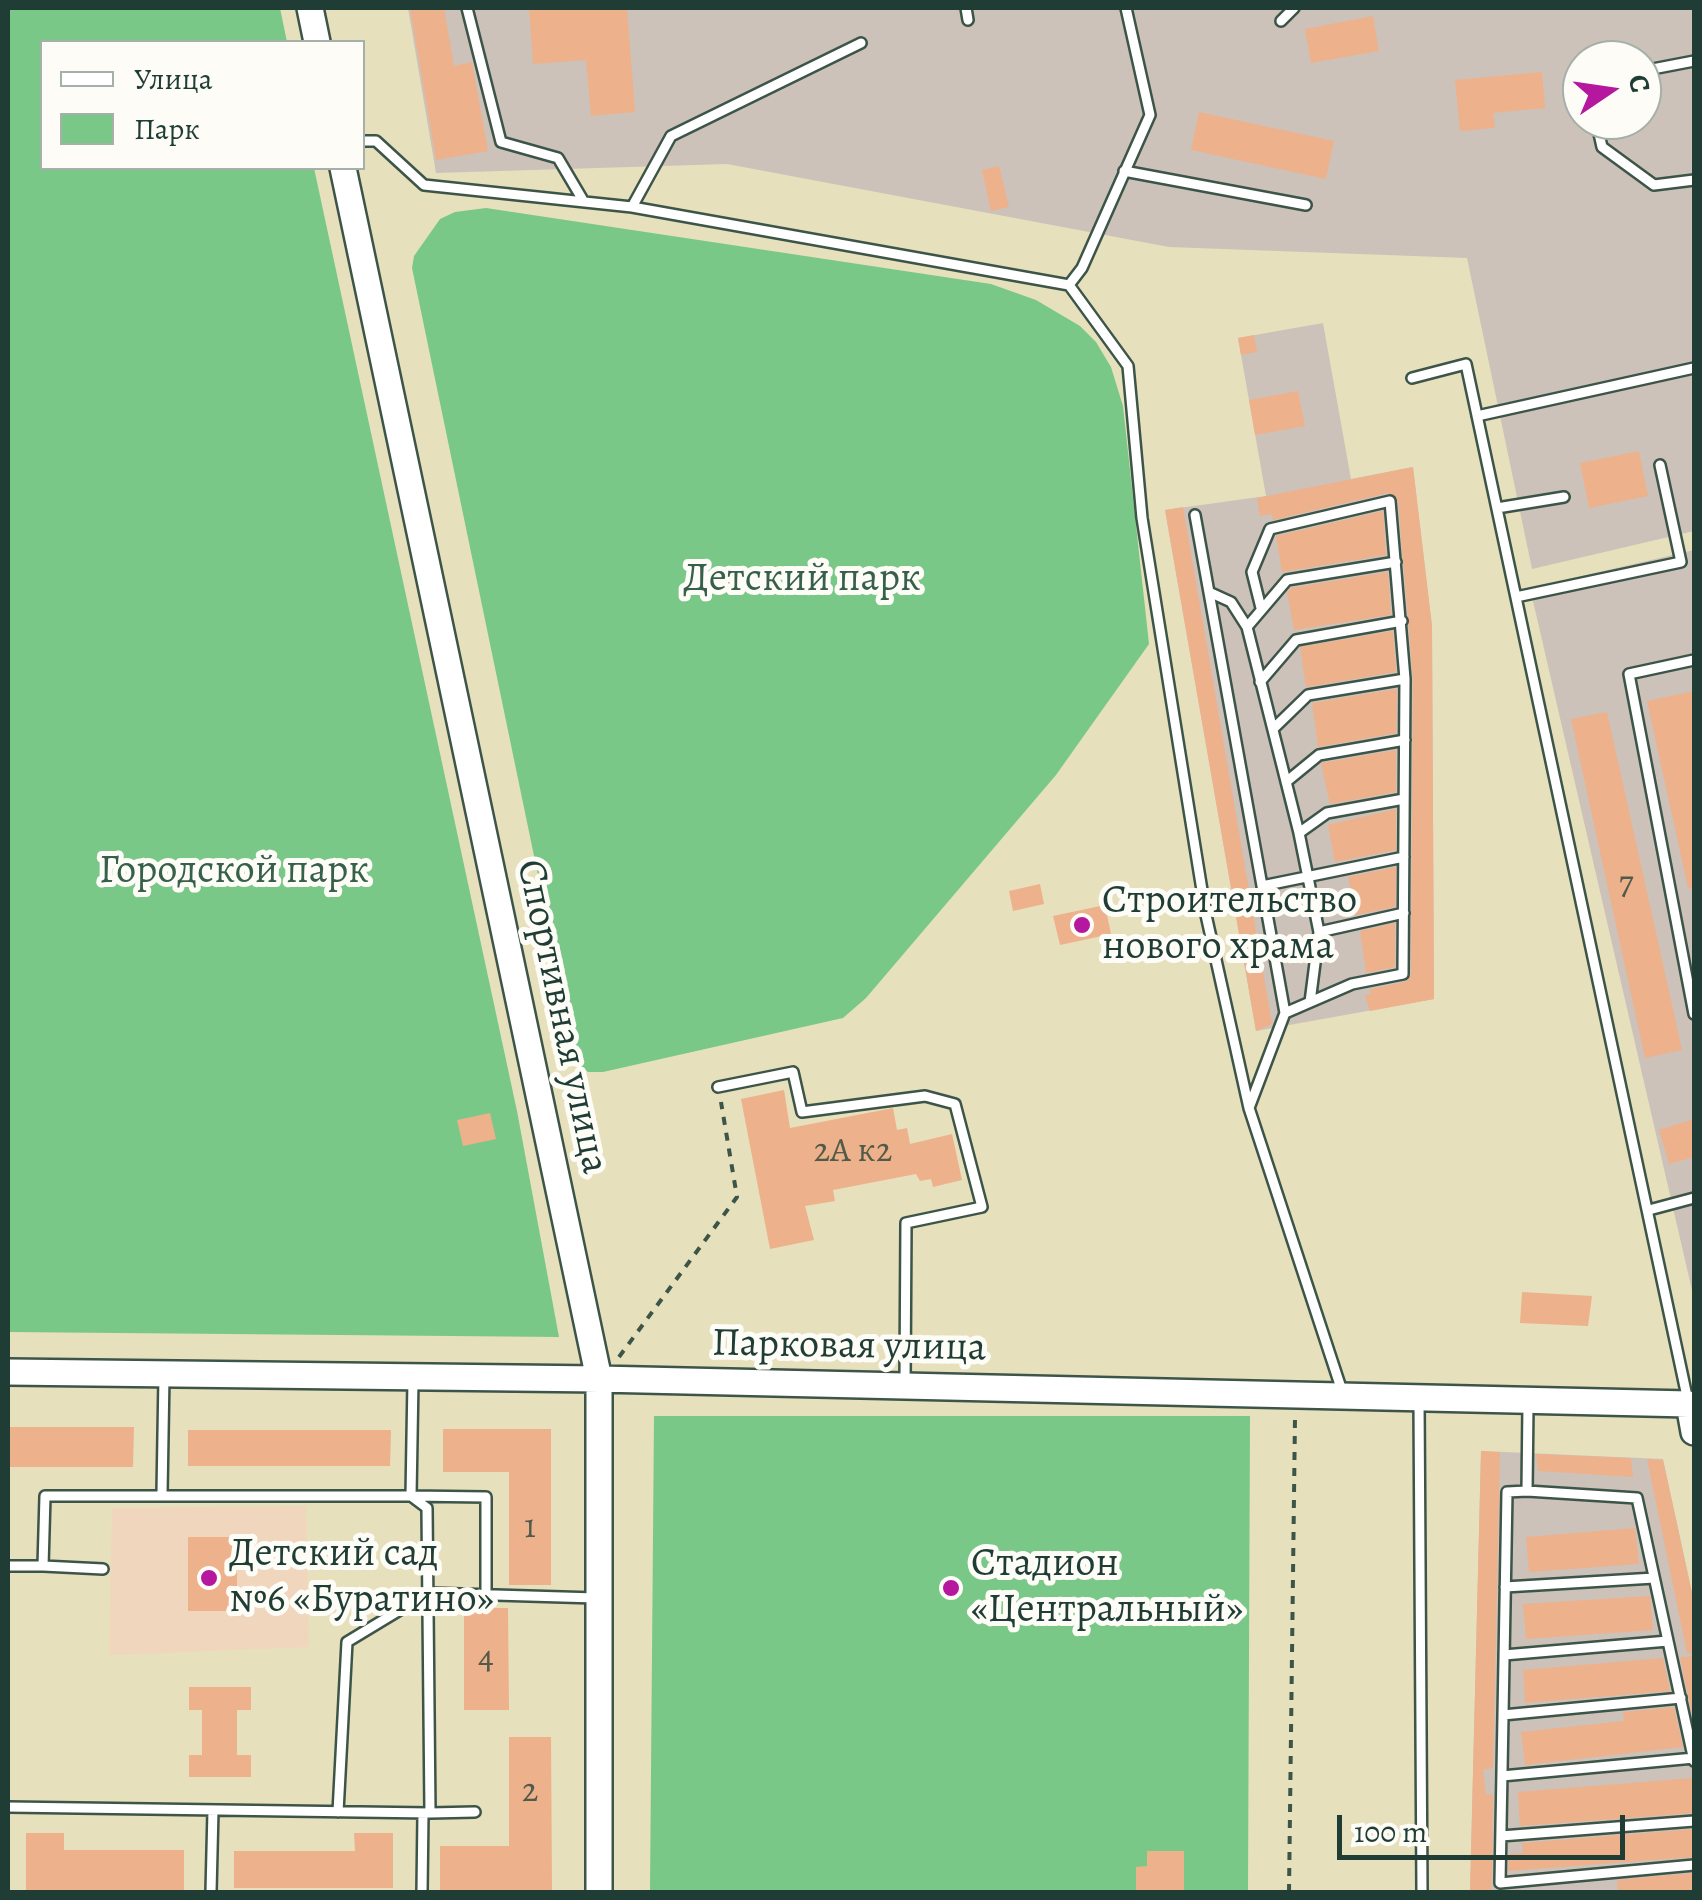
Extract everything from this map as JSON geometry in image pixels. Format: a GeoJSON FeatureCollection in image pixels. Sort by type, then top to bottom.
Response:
{"type":"FeatureCollection","features":[{"type":"Feature","properties":{"kind":"street"},"geometry":{"type":"LineString","coordinates":[[310,8],[318,40]]}},
{"type":"Feature","properties":{"kind":"street","name":"Спортивная улица"},"geometry":{"type":"LineString","coordinates":[[343,170],[599,1379],[599,1892]]}},
{"type":"Feature","properties":{"kind":"street","name":"Парковая улица"},"geometry":{"type":"LineString","coordinates":[[8,1372],[599,1379],[1688,1404]]}},
{"type":"Feature","properties":{"kind":"street"},"geometry":{"type":"LineString","coordinates":[[1688,1404],[1694,1432]]}},
{"type":"Feature","properties":{"kind":"lane"},"geometry":{"type":"LineString","coordinates":[[467,8],[501,142],[558,158],[584,202]]}},
{"type":"Feature","properties":{"kind":"lane"},"geometry":{"type":"LineString","coordinates":[[966,8],[968,20]]}},
{"type":"Feature","properties":{"kind":"lane"},"geometry":{"type":"LineString","coordinates":[[1070,285],[1082,268],[1150,115],[1126,8]]}},
{"type":"Feature","properties":{"kind":"lane"},"geometry":{"type":"LineString","coordinates":[[1281,22],[1294,8]]}},
{"type":"Feature","properties":{"kind":"lane"},"geometry":{"type":"LineString","coordinates":[[632,208],[670,136],[861,42]]}},
{"type":"Feature","properties":{"kind":"lane"},"geometry":{"type":"LineString","coordinates":[[1662,67],[1694,61]]}},
{"type":"Feature","properties":{"kind":"lane"},"geometry":{"type":"LineString","coordinates":[[1600,140],[1602,147],[1654,185],[1694,180]]}},
{"type":"Feature","properties":{"kind":"lane"},"geometry":{"type":"LineString","coordinates":[[365,142],[376,141],[424,184],[632,208],[1070,285],[1128,366],[1142,518],[1206,915],[1248,1108],[1344,1396]]}},
{"type":"Feature","properties":{"kind":"lane"},"geometry":{"type":"LineString","coordinates":[[1124,172],[1306,205]]}},
{"type":"Feature","properties":{"kind":"lane"},"geometry":{"type":"LineString","coordinates":[[1412,378],[1466,364],[1688,1404]]}},
{"type":"Feature","properties":{"kind":"lane"},"geometry":{"type":"LineString","coordinates":[[1478,416],[1694,368]]}},
{"type":"Feature","properties":{"kind":"lane"},"geometry":{"type":"LineString","coordinates":[[1516,597],[1681,562],[1660,465]]}},
{"type":"Feature","properties":{"kind":"lane"},"geometry":{"type":"LineString","coordinates":[[1497,508],[1564,496]]}},
{"type":"Feature","properties":{"kind":"lane"},"geometry":{"type":"LineString","coordinates":[[1261,608],[1252,572],[1270,529],[1390,501],[1405,679],[1403,974],[1352,984],[1285,1014]]}},
{"type":"Feature","properties":{"kind":"lane"},"geometry":{"type":"LineString","coordinates":[[1194,516],[1285,1014],[1248,1108]]}},
{"type":"Feature","properties":{"kind":"lane"},"geometry":{"type":"LineString","coordinates":[[1246,627],[1287,580],[1396,562]]}},
{"type":"Feature","properties":{"kind":"lane"},"geometry":{"type":"LineString","coordinates":[[1209,592],[1231,602],[1246,627],[1310,877],[1319,932],[1310,1002]]}},
{"type":"Feature","properties":{"kind":"lane"},"geometry":{"type":"LineString","coordinates":[[1260,682],[1296,640],[1402,621]]}},
{"type":"Feature","properties":{"kind":"lane"},"geometry":{"type":"LineString","coordinates":[[1694,660],[1629,674],[1694,1014]]}},
{"type":"Feature","properties":{"kind":"lane"},"geometry":{"type":"LineString","coordinates":[[1273,729],[1308,695],[1405,679]]}},
{"type":"Feature","properties":{"kind":"lane"},"geometry":{"type":"LineString","coordinates":[[1286,782],[1319,755],[1405,740]]}},
{"type":"Feature","properties":{"kind":"lane"},"geometry":{"type":"LineString","coordinates":[[1299,833],[1327,814],[1404,798]]}},
{"type":"Feature","properties":{"kind":"lane"},"geometry":{"type":"LineString","coordinates":[[1262,886],[1404,857]]}},
{"type":"Feature","properties":{"kind":"lane"},"geometry":{"type":"LineString","coordinates":[[1319,932],[1404,913]]}},
{"type":"Feature","properties":{"kind":"lane"},"geometry":{"type":"LineString","coordinates":[[718,1087],[793,1072],[802,1112],[925,1096],[955,1104],[982,1207],[906,1223],[905,1386]]}},
{"type":"Feature","properties":{"kind":"lane"},"geometry":{"type":"LineString","coordinates":[[1649,1210],[1694,1198]]}},
{"type":"Feature","properties":{"kind":"lane"},"geometry":{"type":"LineString","coordinates":[[162,1494],[164,1374]]}},
{"type":"Feature","properties":{"kind":"lane"},"geometry":{"type":"LineString","coordinates":[[413,1377],[412,1496],[426,1508],[428,1593],[422,1892]]}},
{"type":"Feature","properties":{"kind":"lane"},"geometry":{"type":"LineString","coordinates":[[1418,1398],[1422,1892]]}},
{"type":"Feature","properties":{"kind":"lane"},"geometry":{"type":"LineString","coordinates":[[1526,1491],[1528,1401]]}},
{"type":"Feature","properties":{"kind":"lane"},"geometry":{"type":"LineString","coordinates":[[1502,1776],[1694,1760],[1637,1498],[1507,1492],[1500,1882],[1694,1865]]}},
{"type":"Feature","properties":{"kind":"lane"},"geometry":{"type":"LineString","coordinates":[[43,1566],[45,1496],[486,1497],[486,1595]]}},
{"type":"Feature","properties":{"kind":"lane"},"geometry":{"type":"LineString","coordinates":[[8,1566],[103,1569]]}},
{"type":"Feature","properties":{"kind":"lane"},"geometry":{"type":"LineString","coordinates":[[1505,1587],[1654,1578]]}},
{"type":"Feature","properties":{"kind":"lane"},"geometry":{"type":"LineString","coordinates":[[338,1812],[347,1642],[428,1593],[599,1598]]}},
{"type":"Feature","properties":{"kind":"lane"},"geometry":{"type":"LineString","coordinates":[[1504,1655],[1668,1641]]}},
{"type":"Feature","properties":{"kind":"lane"},"geometry":{"type":"LineString","coordinates":[[1503,1715],[1681,1698]]}},
{"type":"Feature","properties":{"kind":"lane"},"geometry":{"type":"LineString","coordinates":[[8,1807],[475,1812]]}},
{"type":"Feature","properties":{"kind":"lane"},"geometry":{"type":"LineString","coordinates":[[211,1892],[213,1810]]}},
{"type":"Feature","properties":{"kind":"lane"},"geometry":{"type":"LineString","coordinates":[[1501,1836],[1694,1821]]}},
{"type":"Feature","properties":{"kind":"path"},"geometry":{"type":"LineString","coordinates":[[599,1379],[737,1197],[718,1087]]}},
{"type":"Feature","properties":{"kind":"path"},"geometry":{"type":"LineString","coordinates":[[1290,1892],[1295,1394]]}},
{"type":"Feature","properties":{"kind":"shaded area"},"geometry":{"type":"Polygon","coordinates":[[[408,8],[1694,8],[1694,531],[1532,569],[1467,258],[1169,247],[727,164],[436,173],[408,8]]]}},
{"type":"Feature","properties":{"kind":"shaded area"},"geometry":{"type":"Polygon","coordinates":[[[1323,323],[1351,479],[1413,467],[1432,626],[1434,999],[1256,1031],[1165,510],[1266,496],[1238,338],[1323,323]]]}},
{"type":"Feature","properties":{"kind":"shaded area"},"geometry":{"type":"Polygon","coordinates":[[[1694,550],[1694,1299],[1530,588],[1694,550]]]}},
{"type":"Feature","properties":{"kind":"shaded area"},"geometry":{"type":"Polygon","coordinates":[[[1481,1451],[1663,1459],[1694,1602],[1694,1892],[1470,1892],[1481,1451]]]}},
{"type":"Feature","properties":{"kind":"shaded area","name":"Детский сад №6 «Буратино»"},"geometry":{"type":"Polygon","coordinates":[[[306,1506],[309,1647],[109,1655],[112,1508],[306,1506]]]}},
{"type":"Feature","properties":{"kind":"green space","name":"Городской парк"},"geometry":{"type":"Polygon","coordinates":[[[8,8],[280,8],[287,40],[40,40],[40,170],[314,170],[517,1111],[559,1337],[8,1332],[8,8]]]}},
{"type":"Feature","properties":{"kind":"green space","name":"Детский парк"},"geometry":{"type":"Polygon","coordinates":[[[486,208],[991,284],[1036,300],[1080,326],[1096,342],[1111,367],[1123,406],[1149,644],[1056,775],[866,998],[843,1018],[603,1072],[588,1072],[577,1063],[412,268],[414,256],[440,219],[455,212],[486,208]]]}},
{"type":"Feature","properties":{"kind":"green space","name":"Стадион «Центральный»"},"geometry":{"type":"Polygon","coordinates":[[[654,1416],[1250,1416],[1248,1892],[650,1890],[654,1416]]]}},
{"type":"Feature","properties":{"kind":"building"},"geometry":{"type":"Polygon","coordinates":[[[410,8],[444,8],[454,66],[472,62],[488,151],[436,160],[410,8]]]}},
{"type":"Feature","properties":{"kind":"building"},"geometry":{"type":"Polygon","coordinates":[[[529,8],[627,8],[635,112],[591,116],[586,60],[533,64],[529,8]]]}},
{"type":"Feature","properties":{"kind":"building"},"geometry":{"type":"Polygon","coordinates":[[[1373,16],[1379,51],[1311,63],[1305,29],[1373,16]]]}},
{"type":"Feature","properties":{"kind":"building"},"geometry":{"type":"Polygon","coordinates":[[[1542,72],[1545,108],[1493,113],[1495,128],[1460,131],[1455,80],[1542,72]]]}},
{"type":"Feature","properties":{"kind":"building"},"geometry":{"type":"Polygon","coordinates":[[[1199,112],[1334,141],[1326,179],[1191,150],[1199,112]]]}},
{"type":"Feature","properties":{"kind":"building"},"geometry":{"type":"Polygon","coordinates":[[[999,166],[1009,207],[991,211],[982,170],[999,166]]]}},
{"type":"Feature","properties":{"kind":"building"},"geometry":{"type":"Polygon","coordinates":[[[1254,335],[1257,352],[1241,355],[1238,338],[1254,335]]]}},
{"type":"Feature","properties":{"kind":"building"},"geometry":{"type":"Polygon","coordinates":[[[1298,391],[1305,426],[1255,435],[1249,400],[1298,391]]]}},
{"type":"Feature","properties":{"kind":"building"},"geometry":{"type":"Polygon","coordinates":[[[1639,451],[1648,496],[1589,508],[1580,463],[1639,451]]]}},
{"type":"Feature","properties":{"kind":"building"},"geometry":{"type":"Polygon","coordinates":[[[1413,467],[1432,626],[1434,999],[1370,1011],[1365,995],[1371,994],[1370,989],[1405,982],[1411,974],[1413,679],[1398,500],[1388,493],[1273,520],[1272,514],[1260,516],[1257,498],[1413,467]]]}},
{"type":"Feature","properties":{"kind":"building"},"geometry":{"type":"Polygon","coordinates":[[[1183,507],[1272,1024],[1256,1031],[1165,510],[1183,507]]]}},
{"type":"Feature","properties":{"kind":"building"},"geometry":{"type":"Polygon","coordinates":[[[1383,511],[1386,555],[1282,572],[1276,536],[1383,511]]]}},
{"type":"Feature","properties":{"kind":"building"},"geometry":{"type":"Polygon","coordinates":[[[1388,572],[1391,615],[1294,630],[1287,592],[1291,588],[1388,572]]]}},
{"type":"Feature","properties":{"kind":"building"},"geometry":{"type":"Polygon","coordinates":[[[1393,631],[1396,672],[1306,687],[1300,647],[1393,631]]]}},
{"type":"Feature","properties":{"kind":"building"},"geometry":{"type":"Polygon","coordinates":[[[1397,689],[1396,733],[1318,747],[1312,703],[1397,689]]]}},
{"type":"Feature","properties":{"kind":"building"},"geometry":{"type":"Polygon","coordinates":[[[1694,691],[1694,888],[1688,888],[1647,701],[1694,691]]]}},
{"type":"Feature","properties":{"kind":"building"},"geometry":{"type":"Polygon","coordinates":[[[1607,712],[1682,1050],[1645,1058],[1571,719],[1607,712]]]}},
{"type":"Feature","properties":{"kind":"building"},"geometry":{"type":"Polygon","coordinates":[[[1396,750],[1396,792],[1330,804],[1321,763],[1396,750]]]}},
{"type":"Feature","properties":{"kind":"building"},"geometry":{"type":"Polygon","coordinates":[[[1396,809],[1396,850],[1335,862],[1328,825],[1396,809]]]}},
{"type":"Feature","properties":{"kind":"building"},"geometry":{"type":"Polygon","coordinates":[[[1396,867],[1395,907],[1356,915],[1348,877],[1396,867]]]}},
{"type":"Feature","properties":{"kind":"building"},"geometry":{"type":"Polygon","coordinates":[[[1040,884],[1044,904],[1013,911],[1009,891],[1040,884]]]}},
{"type":"Feature","properties":{"kind":"building","name":"Строительство нового храма"},"geometry":{"type":"Polygon","coordinates":[[[1105,905],[1111,934],[1060,945],[1053,916],[1105,905]]]}},
{"type":"Feature","properties":{"kind":"building"},"geometry":{"type":"Polygon","coordinates":[[[1395,923],[1395,967],[1366,973],[1360,931],[1395,923]]]}},
{"type":"Feature","properties":{"kind":"building"},"geometry":{"type":"Polygon","coordinates":[[[784,1090],[790,1128],[893,1108],[897,1130],[907,1128],[910,1144],[952,1134],[962,1180],[933,1187],[931,1179],[920,1181],[916,1174],[833,1190],[835,1201],[805,1206],[814,1240],[770,1249],[741,1099],[784,1090]]]}},
{"type":"Feature","properties":{"kind":"building"},"geometry":{"type":"Polygon","coordinates":[[[490,1113],[496,1139],[463,1146],[457,1120],[490,1113]]]}},
{"type":"Feature","properties":{"kind":"building"},"geometry":{"type":"Polygon","coordinates":[[[1694,1119],[1694,1157],[1669,1164],[1659,1130],[1694,1119]]]}},
{"type":"Feature","properties":{"kind":"building"},"geometry":{"type":"Polygon","coordinates":[[[1522,1292],[1592,1296],[1588,1326],[1520,1323],[1522,1292]]]}},
{"type":"Feature","properties":{"kind":"building"},"geometry":{"type":"Polygon","coordinates":[[[8,1427],[134,1427],[133,1467],[8,1467],[8,1427]]]}},
{"type":"Feature","properties":{"kind":"building"},"geometry":{"type":"Polygon","coordinates":[[[443,1429],[551,1429],[551,1585],[509,1585],[509,1472],[443,1472],[443,1429]]]}},
{"type":"Feature","properties":{"kind":"building"},"geometry":{"type":"Polygon","coordinates":[[[188,1430],[391,1430],[390,1466],[188,1466],[188,1430]]]}},
{"type":"Feature","properties":{"kind":"building"},"geometry":{"type":"Polygon","coordinates":[[[1481,1451],[1500,1452],[1493,1768],[1483,1770],[1486,1795],[1493,1794],[1492,1872],[1491,1892],[1470,1892],[1481,1451]]]}},
{"type":"Feature","properties":{"kind":"building"},"geometry":{"type":"Polygon","coordinates":[[[1536,1454],[1631,1458],[1633,1477],[1538,1471],[1536,1454]]]}},
{"type":"Feature","properties":{"kind":"building"},"geometry":{"type":"Polygon","coordinates":[[[1647,1459],[1663,1460],[1694,1602],[1694,1653],[1687,1653],[1647,1459]]]}},
{"type":"Feature","properties":{"kind":"building"},"geometry":{"type":"Polygon","coordinates":[[[1635,1528],[1639,1564],[1529,1572],[1526,1537],[1635,1528]]]}},
{"type":"Feature","properties":{"kind":"building"},"geometry":{"type":"Polygon","coordinates":[[[188,1537],[237,1537],[237,1611],[188,1611],[188,1537]]]}},
{"type":"Feature","properties":{"kind":"building"},"geometry":{"type":"Polygon","coordinates":[[[1650,1596],[1653,1630],[1526,1639],[1523,1604],[1650,1596]]]}},
{"type":"Feature","properties":{"kind":"building"},"geometry":{"type":"Polygon","coordinates":[[[464,1608],[508,1608],[509,1710],[464,1710],[464,1608]]]}},
{"type":"Feature","properties":{"kind":"building"},"geometry":{"type":"Polygon","coordinates":[[[1694,1656],[1694,1725],[1680,1657],[1694,1656]]]}},
{"type":"Feature","properties":{"kind":"building"},"geometry":{"type":"Polygon","coordinates":[[[1663,1658],[1670,1691],[1525,1703],[1523,1670],[1663,1658]]]}},
{"type":"Feature","properties":{"kind":"building"},"geometry":{"type":"Polygon","coordinates":[[[189,1687],[251,1687],[251,1710],[237,1710],[237,1755],[251,1755],[251,1777],[189,1777],[189,1755],[202,1755],[202,1710],[189,1710],[189,1687]]]}},
{"type":"Feature","properties":{"kind":"building"},"geometry":{"type":"Polygon","coordinates":[[[1674,1707],[1683,1747],[1525,1765],[1521,1732],[1624,1721],[1623,1712],[1674,1707]]]}},
{"type":"Feature","properties":{"kind":"building"},"geometry":{"type":"Polygon","coordinates":[[[509,1737],[551,1737],[552,1891],[440,1891],[440,1846],[509,1846],[509,1737]]]}},
{"type":"Feature","properties":{"kind":"building"},"geometry":{"type":"Polygon","coordinates":[[[1692,1778],[1694,1813],[1520,1826],[1518,1792],[1692,1778]]]}},
{"type":"Feature","properties":{"kind":"building"},"geometry":{"type":"Polygon","coordinates":[[[1694,1829],[1694,1857],[1508,1871],[1509,1854],[1523,1853],[1522,1843],[1694,1829]]]}},
{"type":"Feature","properties":{"kind":"building"},"geometry":{"type":"Polygon","coordinates":[[[26,1833],[64,1833],[64,1850],[184,1850],[184,1890],[26,1890],[26,1833]]]}},
{"type":"Feature","properties":{"kind":"building"},"geometry":{"type":"Polygon","coordinates":[[[354,1833],[393,1833],[393,1888],[234,1888],[234,1851],[355,1851],[354,1833]]]}},
{"type":"Feature","properties":{"kind":"building"},"geometry":{"type":"Polygon","coordinates":[[[1147,1851],[1184,1851],[1184,1892],[1136,1892],[1136,1867],[1147,1866],[1147,1851]]]}},
{"type":"Feature","properties":{"kind":"building"},"geometry":{"type":"Polygon","coordinates":[[[1694,1873],[1694,1892],[1618,1892],[1617,1880],[1694,1873]]]}},
{"type":"Feature","properties":{"kind":"place","name":"Строительство нового храма"},"geometry":{"type":"Point","coordinates":[1082,925]}},
{"type":"Feature","properties":{"kind":"place","name":"Детский сад №6 «Буратино»"},"geometry":{"type":"Point","coordinates":[209,1578]}},
{"type":"Feature","properties":{"kind":"place","name":"Стадион «Центральный»"},"geometry":{"type":"Point","coordinates":[951,1588]}}]}
